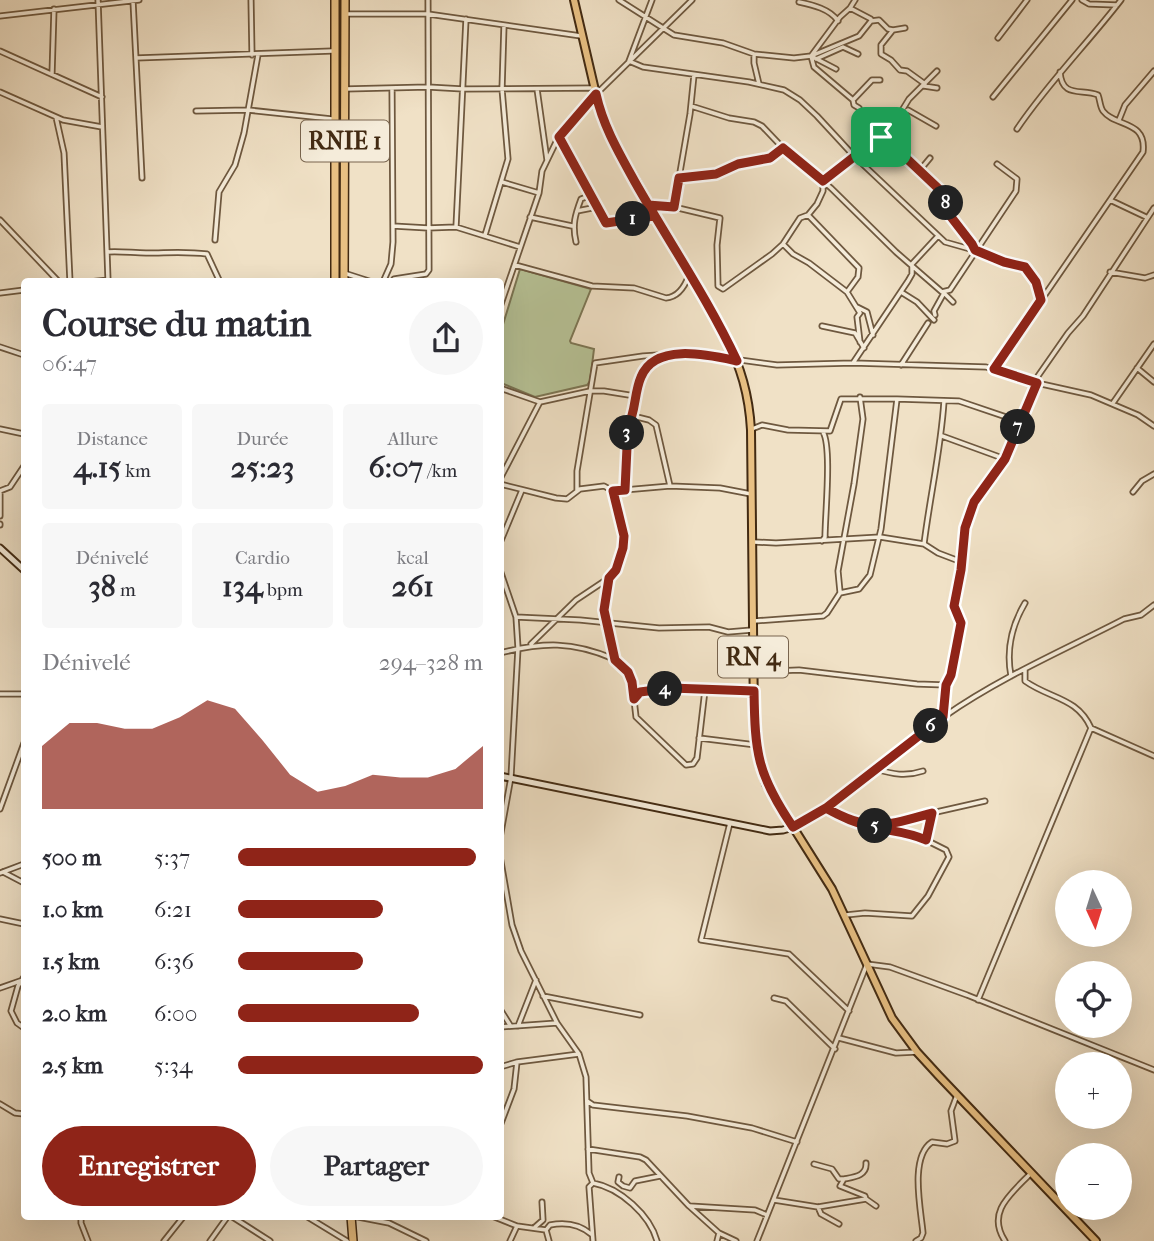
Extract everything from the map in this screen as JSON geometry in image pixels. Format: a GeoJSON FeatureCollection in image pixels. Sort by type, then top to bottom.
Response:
{"type":"FeatureCollection","features":[{"type":"Feature","properties":{"kind":"highway","name":"RNIE 1"},"geometry":{"type":"LineString","coordinates":[[334,0],[334,278]]}},
{"type":"Feature","properties":{"kind":"highway","name":"RNIE 1"},"geometry":{"type":"LineString","coordinates":[[344,278],[345,0]]}},
{"type":"Feature","properties":{"kind":"highway"},"geometry":{"type":"LineString","coordinates":[[352,1220],[352,1241]]}},
{"type":"Feature","properties":{"kind":"main road","name":"RN 4"},"geometry":{"type":"LineString","coordinates":[[574,0],[606,128],[737,361],[747,389],[751,430],[752,630],[756,745],[766,784],[846,915],[892,1018],[917,1052],[1097,1241]]}},
{"type":"Feature","properties":{"kind":"main road"},"geometry":{"type":"LineString","coordinates":[[0,548],[21,567]]}},
{"type":"Feature","properties":{"kind":"main road"},"geometry":{"type":"LineString","coordinates":[[504,776],[770,831],[793,827]]}},
{"type":"Feature","properties":{"kind":"street"},"geometry":{"type":"LineString","coordinates":[[99,0],[108,278]]}},
{"type":"Feature","properties":{"kind":"street"},"geometry":{"type":"LineString","coordinates":[[0,16],[139,0]]}},
{"type":"Feature","properties":{"kind":"street"},"geometry":{"type":"LineString","coordinates":[[251,0],[252,55]]}},
{"type":"Feature","properties":{"kind":"street"},"geometry":{"type":"LineString","coordinates":[[334,0],[334,278]]}},
{"type":"Feature","properties":{"kind":"street"},"geometry":{"type":"LineString","coordinates":[[399,278],[428,272],[428,0]]}},
{"type":"Feature","properties":{"kind":"street"},"geometry":{"type":"LineString","coordinates":[[619,0],[674,35],[723,43],[754,54],[811,57],[859,36],[871,21],[879,20],[888,29],[905,28]]}},
{"type":"Feature","properties":{"kind":"street"},"geometry":{"type":"LineString","coordinates":[[629,61],[652,0]]}},
{"type":"Feature","properties":{"kind":"street"},"geometry":{"type":"LineString","coordinates":[[504,295],[539,193],[542,171],[559,137],[595,91],[692,0]]}},
{"type":"Feature","properties":{"kind":"street"},"geometry":{"type":"LineString","coordinates":[[811,57],[855,0]]}},
{"type":"Feature","properties":{"kind":"street"},"geometry":{"type":"LineString","coordinates":[[998,38],[1027,0]]}},
{"type":"Feature","properties":{"kind":"street"},"geometry":{"type":"LineString","coordinates":[[993,96],[1072,0]]}},
{"type":"Feature","properties":{"kind":"street"},"geometry":{"type":"LineString","coordinates":[[1082,0],[1088,4],[1117,5]]}},
{"type":"Feature","properties":{"kind":"street"},"geometry":{"type":"LineString","coordinates":[[1017,128],[1121,0]]}},
{"type":"Feature","properties":{"kind":"street"},"geometry":{"type":"LineString","coordinates":[[133,1],[142,178]]}},
{"type":"Feature","properties":{"kind":"street"},"geometry":{"type":"LineString","coordinates":[[799,2],[827,10],[838,21]]}},
{"type":"Feature","properties":{"kind":"street"},"geometry":{"type":"LineString","coordinates":[[850,8],[864,14],[871,21]]}},
{"type":"Feature","properties":{"kind":"street"},"geometry":{"type":"LineString","coordinates":[[52,75],[54,9]]}},
{"type":"Feature","properties":{"kind":"street"},"geometry":{"type":"LineString","coordinates":[[345,14],[428,14],[583,37]]}},
{"type":"Feature","properties":{"kind":"street"},"geometry":{"type":"LineString","coordinates":[[456,227],[466,19]]}},
{"type":"Feature","properties":{"kind":"street"},"geometry":{"type":"LineString","coordinates":[[485,235],[508,159],[502,89],[504,25]]}},
{"type":"Feature","properties":{"kind":"street"},"geometry":{"type":"LineString","coordinates":[[893,30],[881,45],[881,54],[923,85],[937,88]]}},
{"type":"Feature","properties":{"kind":"street"},"geometry":{"type":"LineString","coordinates":[[816,59],[843,47],[858,54]]}},
{"type":"Feature","properties":{"kind":"street"},"geometry":{"type":"LineString","coordinates":[[0,51],[102,97]]}},
{"type":"Feature","properties":{"kind":"street"},"geometry":{"type":"LineString","coordinates":[[136,58],[332,51]]}},
{"type":"Feature","properties":{"kind":"street"},"geometry":{"type":"LineString","coordinates":[[754,54],[759,84]]}},
{"type":"Feature","properties":{"kind":"street"},"geometry":{"type":"LineString","coordinates":[[215,240],[219,192],[235,165],[258,55]]}},
{"type":"Feature","properties":{"kind":"street"},"geometry":{"type":"LineString","coordinates":[[811,57],[836,69]]}},
{"type":"Feature","properties":{"kind":"street"},"geometry":{"type":"LineString","coordinates":[[811,57],[814,67],[859,108]]}},
{"type":"Feature","properties":{"kind":"street"},"geometry":{"type":"LineString","coordinates":[[629,61],[643,67],[784,90],[800,100],[938,236],[957,247],[1025,267],[1040,289],[1041,300]]}},
{"type":"Feature","properties":{"kind":"street"},"geometry":{"type":"LineString","coordinates":[[899,114],[937,71]]}},
{"type":"Feature","properties":{"kind":"street"},"geometry":{"type":"LineString","coordinates":[[1119,120],[1125,104],[1154,71]]}},
{"type":"Feature","properties":{"kind":"street"},"geometry":{"type":"LineString","coordinates":[[994,369],[1143,152],[1143,140],[1134,128],[1103,111],[1100,99],[1095,93],[1078,93],[1067,88],[1062,84],[1060,72]]}},
{"type":"Feature","properties":{"kind":"street"},"geometry":{"type":"LineString","coordinates":[[674,207],[694,75]]}},
{"type":"Feature","properties":{"kind":"street"},"geometry":{"type":"LineString","coordinates":[[853,100],[872,80],[880,80]]}},
{"type":"Feature","properties":{"kind":"street"},"geometry":{"type":"LineString","coordinates":[[345,89],[428,87],[595,91]]}},
{"type":"Feature","properties":{"kind":"street"},"geometry":{"type":"LineString","coordinates":[[385,278],[391,264],[393,226],[393,89]]}},
{"type":"Feature","properties":{"kind":"street"},"geometry":{"type":"LineString","coordinates":[[537,89],[547,160]]}},
{"type":"Feature","properties":{"kind":"street"},"geometry":{"type":"LineString","coordinates":[[0,92],[56,117],[102,127]]}},
{"type":"Feature","properties":{"kind":"street"},"geometry":{"type":"LineString","coordinates":[[691,106],[762,126],[953,302]]}},
{"type":"Feature","properties":{"kind":"street"},"geometry":{"type":"LineString","coordinates":[[196,111],[248,110],[332,119]]}},
{"type":"Feature","properties":{"kind":"street"},"geometry":{"type":"LineString","coordinates":[[881,137],[880,126],[908,110],[936,126]]}},
{"type":"Feature","properties":{"kind":"street"},"geometry":{"type":"LineString","coordinates":[[56,117],[64,153],[70,278]]}},
{"type":"Feature","properties":{"kind":"street"},"geometry":{"type":"LineString","coordinates":[[559,137],[606,223],[654,216]]}},
{"type":"Feature","properties":{"kind":"street"},"geometry":{"type":"LineString","coordinates":[[823,181],[855,156],[870,140],[881,137],[886,139],[941,191],[948,213],[976,251]]}},
{"type":"Feature","properties":{"kind":"street"},"geometry":{"type":"LineString","coordinates":[[679,178],[716,174],[738,164],[770,158],[783,148]]}},
{"type":"Feature","properties":{"kind":"street"},"geometry":{"type":"LineString","coordinates":[[920,170],[930,158]]}},
{"type":"Feature","properties":{"kind":"street"},"geometry":{"type":"LineString","coordinates":[[901,292],[935,317],[944,293],[950,290],[1012,199],[1019,183],[1010,172],[998,164]]}},
{"type":"Feature","properties":{"kind":"street"},"geometry":{"type":"LineString","coordinates":[[648,205],[674,207],[720,218],[717,246],[719,289],[738,279],[783,244],[800,218],[808,215],[823,191],[823,181]]}},
{"type":"Feature","properties":{"kind":"street"},"geometry":{"type":"LineString","coordinates":[[502,182],[539,193]]}},
{"type":"Feature","properties":{"kind":"street"},"geometry":{"type":"LineString","coordinates":[[576,242],[572,226],[581,199],[591,195]]}},
{"type":"Feature","properties":{"kind":"street"},"geometry":{"type":"LineString","coordinates":[[1109,200],[1146,217]]}},
{"type":"Feature","properties":{"kind":"street"},"geometry":{"type":"LineString","coordinates":[[577,211],[597,207]]}},
{"type":"Feature","properties":{"kind":"street"},"geometry":{"type":"LineString","coordinates":[[943,717],[946,685],[951,675],[961,623],[954,606],[965,528],[974,502],[1005,459],[1038,376],[1083,316],[1146,217],[1154,209]]}},
{"type":"Feature","properties":{"kind":"street"},"geometry":{"type":"LineString","coordinates":[[808,215],[859,268],[858,277],[847,292]]}},
{"type":"Feature","properties":{"kind":"street"},"geometry":{"type":"LineString","coordinates":[[530,217],[572,226]]}},
{"type":"Feature","properties":{"kind":"street"},"geometry":{"type":"LineString","coordinates":[[0,220],[55,278]]}},
{"type":"Feature","properties":{"kind":"street"},"geometry":{"type":"LineString","coordinates":[[393,226],[456,227],[520,247]]}},
{"type":"Feature","properties":{"kind":"street"},"geometry":{"type":"LineString","coordinates":[[853,363],[912,274],[912,264],[938,236]]}},
{"type":"Feature","properties":{"kind":"street"},"geometry":{"type":"LineString","coordinates":[[783,244],[847,292],[860,313],[857,317],[860,342]]}},
{"type":"Feature","properties":{"kind":"street"},"geometry":{"type":"LineString","coordinates":[[107,252],[185,251],[207,254],[218,278]]}},
{"type":"Feature","properties":{"kind":"street"},"geometry":{"type":"LineString","coordinates":[[514,265],[592,286],[634,288],[666,298],[671,298],[682,289],[689,275]]}},
{"type":"Feature","properties":{"kind":"street"},"geometry":{"type":"LineString","coordinates":[[912,274],[920,272]]}},
{"type":"Feature","properties":{"kind":"street"},"geometry":{"type":"LineString","coordinates":[[1110,272],[1153,278]]}},
{"type":"Feature","properties":{"kind":"street"},"geometry":{"type":"LineString","coordinates":[[1040,289],[1048,291]]}},
{"type":"Feature","properties":{"kind":"street"},"geometry":{"type":"LineString","coordinates":[[0,293],[21,290]]}},
{"type":"Feature","properties":{"kind":"street"},"geometry":{"type":"LineString","coordinates":[[857,307],[867,312],[873,335]]}},
{"type":"Feature","properties":{"kind":"street"},"geometry":{"type":"LineString","coordinates":[[901,365],[928,324]]}},
{"type":"Feature","properties":{"kind":"street"},"geometry":{"type":"LineString","coordinates":[[822,326],[855,333],[864,348]]}},
{"type":"Feature","properties":{"kind":"street"},"geometry":{"type":"LineString","coordinates":[[1112,403],[1154,344]]}},
{"type":"Feature","properties":{"kind":"street"},"geometry":{"type":"LineString","coordinates":[[0,347],[21,354]]}},
{"type":"Feature","properties":{"kind":"street"},"geometry":{"type":"LineString","coordinates":[[625,490],[628,426],[633,416],[635,396],[647,367],[666,355]]}},
{"type":"Feature","properties":{"kind":"street"},"geometry":{"type":"LineString","coordinates":[[577,491],[577,471],[595,363],[666,355],[713,356],[777,365],[853,363],[960,365],[994,369],[1037,383],[1091,395],[1138,415],[1154,426]]}},
{"type":"Feature","properties":{"kind":"street"},"geometry":{"type":"LineString","coordinates":[[1137,368],[1154,382]]}},
{"type":"Feature","properties":{"kind":"street"},"geometry":{"type":"LineString","coordinates":[[504,389],[540,402],[590,391],[635,396]]}},
{"type":"Feature","properties":{"kind":"street"},"geometry":{"type":"LineString","coordinates":[[825,539],[826,437],[832,428],[841,399],[860,397],[959,401],[1021,422]]}},
{"type":"Feature","properties":{"kind":"street"},"geometry":{"type":"LineString","coordinates":[[752,621],[823,615],[840,593],[838,571],[863,419],[860,397]]}},
{"type":"Feature","properties":{"kind":"street"},"geometry":{"type":"LineString","coordinates":[[840,593],[859,589],[870,575],[880,537],[897,398]]}},
{"type":"Feature","properties":{"kind":"street"},"geometry":{"type":"LineString","coordinates":[[924,544],[934,470],[942,436],[944,401]]}},
{"type":"Feature","properties":{"kind":"street"},"geometry":{"type":"LineString","coordinates":[[504,474],[540,402]]}},
{"type":"Feature","properties":{"kind":"street"},"geometry":{"type":"LineString","coordinates":[[633,416],[649,420],[656,425],[670,486]]}},
{"type":"Feature","properties":{"kind":"street"},"geometry":{"type":"LineString","coordinates":[[751,430],[762,425],[788,430],[829,431]]}},
{"type":"Feature","properties":{"kind":"street"},"geometry":{"type":"LineString","coordinates":[[0,429],[21,434]]}},
{"type":"Feature","properties":{"kind":"street"},"geometry":{"type":"LineString","coordinates":[[823,431],[826,437]]}},
{"type":"Feature","properties":{"kind":"street"},"geometry":{"type":"LineString","coordinates":[[942,436],[1005,459]]}},
{"type":"Feature","properties":{"kind":"street"},"geometry":{"type":"LineString","coordinates":[[0,516],[0,491],[10,487],[21,470]]}},
{"type":"Feature","properties":{"kind":"street"},"geometry":{"type":"LineString","coordinates":[[1133,492],[1142,481],[1154,474]]}},
{"type":"Feature","properties":{"kind":"street"},"geometry":{"type":"LineString","coordinates":[[504,483],[567,499],[577,491],[604,486],[613,491],[670,486],[728,489],[751,494]]}},
{"type":"Feature","properties":{"kind":"street"},"geometry":{"type":"LineString","coordinates":[[504,534],[523,490]]}},
{"type":"Feature","properties":{"kind":"street"},"geometry":{"type":"LineString","coordinates":[[531,645],[576,600],[609,578],[616,570],[624,536],[613,491]]}},
{"type":"Feature","properties":{"kind":"street"},"geometry":{"type":"LineString","coordinates":[[752,542],[880,537],[924,544],[961,562]]}},
{"type":"Feature","properties":{"kind":"street"},"geometry":{"type":"LineString","coordinates":[[609,578],[604,604],[615,660]]}},
{"type":"Feature","properties":{"kind":"street"},"geometry":{"type":"LineString","coordinates":[[504,583],[516,617],[518,648],[512,777],[504,818]]}},
{"type":"Feature","properties":{"kind":"street"},"geometry":{"type":"LineString","coordinates":[[1011,676],[1009,663],[1012,633],[1025,603]]}},
{"type":"Feature","properties":{"kind":"street"},"geometry":{"type":"LineString","coordinates":[[793,827],[826,808],[943,717],[1011,676],[1124,619],[1141,615],[1154,605]]}},
{"type":"Feature","properties":{"kind":"street"},"geometry":{"type":"LineString","coordinates":[[516,617],[659,628],[709,627],[728,632],[752,630]]}},
{"type":"Feature","properties":{"kind":"street"},"geometry":{"type":"LineString","coordinates":[[504,652],[531,645],[566,645],[615,660],[628,672],[633,686],[636,717],[686,765],[695,762],[705,690]]}},
{"type":"Feature","properties":{"kind":"street"},"geometry":{"type":"LineString","coordinates":[[1025,669],[1025,681],[1073,705],[1085,715],[1091,728],[1154,755]]}},
{"type":"Feature","properties":{"kind":"street"},"geometry":{"type":"LineString","coordinates":[[753,672],[799,670],[946,685]]}},
{"type":"Feature","properties":{"kind":"street"},"geometry":{"type":"LineString","coordinates":[[633,686],[640,692]]}},
{"type":"Feature","properties":{"kind":"street"},"geometry":{"type":"LineString","coordinates":[[634,699],[640,692],[671,688],[754,691]]}},
{"type":"Feature","properties":{"kind":"street"},"geometry":{"type":"LineString","coordinates":[[0,694],[21,695]]}},
{"type":"Feature","properties":{"kind":"street"},"geometry":{"type":"LineString","coordinates":[[978,1000],[1091,728]]}},
{"type":"Feature","properties":{"kind":"street"},"geometry":{"type":"LineString","coordinates":[[699,738],[756,745]]}},
{"type":"Feature","properties":{"kind":"street"},"geometry":{"type":"LineString","coordinates":[[0,809],[2,796],[21,750]]}},
{"type":"Feature","properties":{"kind":"street"},"geometry":{"type":"LineString","coordinates":[[875,769],[900,775],[922,771]]}},
{"type":"Feature","properties":{"kind":"street"},"geometry":{"type":"LineString","coordinates":[[870,827],[985,801]]}},
{"type":"Feature","properties":{"kind":"street"},"geometry":{"type":"LineString","coordinates":[[826,808],[847,820],[926,840],[946,850],[949,857],[928,896],[912,916],[865,912],[846,915]]}},
{"type":"Feature","properties":{"kind":"street"},"geometry":{"type":"LineString","coordinates":[[926,840],[932,813]]}},
{"type":"Feature","properties":{"kind":"street"},"geometry":{"type":"LineString","coordinates":[[730,823],[701,940],[789,954],[849,1011]]}},
{"type":"Feature","properties":{"kind":"street"},"geometry":{"type":"LineString","coordinates":[[2,872],[21,865]]}},
{"type":"Feature","properties":{"kind":"street"},"geometry":{"type":"LineString","coordinates":[[2,872],[21,882]]}},
{"type":"Feature","properties":{"kind":"street"},"geometry":{"type":"LineString","coordinates":[[504,886],[512,925],[521,951],[557,1023],[579,1054],[586,1077],[589,1173],[593,1183]]}},
{"type":"Feature","properties":{"kind":"street"},"geometry":{"type":"LineString","coordinates":[[0,919],[21,923]]}},
{"type":"Feature","properties":{"kind":"street"},"geometry":{"type":"LineString","coordinates":[[757,1241],[867,964],[890,967],[1154,1070]]}},
{"type":"Feature","properties":{"kind":"street"},"geometry":{"type":"LineString","coordinates":[[0,988],[21,980]]}},
{"type":"Feature","properties":{"kind":"street"},"geometry":{"type":"LineString","coordinates":[[518,1026],[536,980]]}},
{"type":"Feature","properties":{"kind":"street"},"geometry":{"type":"LineString","coordinates":[[21,982],[11,1011],[21,1027]]}},
{"type":"Feature","properties":{"kind":"street"},"geometry":{"type":"LineString","coordinates":[[543,996],[640,1015]]}},
{"type":"Feature","properties":{"kind":"street"},"geometry":{"type":"LineString","coordinates":[[774,998],[786,1001],[835,1049]]}},
{"type":"Feature","properties":{"kind":"street"},"geometry":{"type":"LineString","coordinates":[[504,1015],[511,1026]]}},
{"type":"Feature","properties":{"kind":"street"},"geometry":{"type":"LineString","coordinates":[[504,1027],[557,1023]]}},
{"type":"Feature","properties":{"kind":"street"},"geometry":{"type":"LineString","coordinates":[[839,1038],[896,1053],[917,1052]]}},
{"type":"Feature","properties":{"kind":"street"},"geometry":{"type":"LineString","coordinates":[[504,1066],[579,1054]]}},
{"type":"Feature","properties":{"kind":"street"},"geometry":{"type":"LineString","coordinates":[[504,1117],[514,1089],[517,1062]]}},
{"type":"Feature","properties":{"kind":"street"},"geometry":{"type":"LineString","coordinates":[[916,1241],[923,1233],[918,1193],[924,1149],[932,1142],[951,1144],[955,1141],[951,1111],[957,1095]]}},
{"type":"Feature","properties":{"kind":"street"},"geometry":{"type":"LineString","coordinates":[[586,1101],[593,1105],[687,1116],[752,1128],[797,1142]]}},
{"type":"Feature","properties":{"kind":"street"},"geometry":{"type":"LineString","coordinates":[[0,1104],[21,1114]]}},
{"type":"Feature","properties":{"kind":"street"},"geometry":{"type":"LineString","coordinates":[[588,1149],[646,1160],[689,1206],[719,1233],[736,1241]]}},
{"type":"Feature","properties":{"kind":"street"},"geometry":{"type":"LineString","coordinates":[[814,1164],[832,1169],[839,1179],[844,1179],[864,1173],[866,1163]]}},
{"type":"Feature","properties":{"kind":"street"},"geometry":{"type":"LineString","coordinates":[[1005,1241],[997,1225],[1001,1208],[1032,1173]]}},
{"type":"Feature","properties":{"kind":"street"},"geometry":{"type":"LineString","coordinates":[[619,1177],[618,1182],[630,1188],[635,1181],[660,1176]]}},
{"type":"Feature","properties":{"kind":"street"},"geometry":{"type":"LineString","coordinates":[[844,1179],[840,1186],[865,1196],[876,1206]]}},
{"type":"Feature","properties":{"kind":"street"},"geometry":{"type":"LineString","coordinates":[[593,1183],[589,1187],[593,1241]]}},
{"type":"Feature","properties":{"kind":"street"},"geometry":{"type":"LineString","coordinates":[[593,1183],[612,1189],[639,1210],[652,1225],[657,1241]]}},
{"type":"Feature","properties":{"kind":"street"},"geometry":{"type":"LineString","coordinates":[[774,1200],[818,1207],[866,1199]]}},
{"type":"Feature","properties":{"kind":"street"},"geometry":{"type":"LineString","coordinates":[[534,1228],[544,1220],[542,1202]]}},
{"type":"Feature","properties":{"kind":"street"},"geometry":{"type":"LineString","coordinates":[[689,1206],[755,1210],[767,1215]]}},
{"type":"Feature","properties":{"kind":"street"},"geometry":{"type":"LineString","coordinates":[[818,1207],[821,1214],[839,1224]]}},
{"type":"Feature","properties":{"kind":"street"},"geometry":{"type":"LineString","coordinates":[[81,1220],[88,1241]]}},
{"type":"Feature","properties":{"kind":"street"},"geometry":{"type":"LineString","coordinates":[[164,1241],[181,1220]]}},
{"type":"Feature","properties":{"kind":"street"},"geometry":{"type":"LineString","coordinates":[[210,1241],[227,1220]]}},
{"type":"Feature","properties":{"kind":"street"},"geometry":{"type":"LineString","coordinates":[[236,1220],[270,1241]]}},
{"type":"Feature","properties":{"kind":"street"},"geometry":{"type":"LineString","coordinates":[[313,1220],[347,1241]]}},
{"type":"Feature","properties":{"kind":"street"},"geometry":{"type":"LineString","coordinates":[[373,1220],[389,1223],[426,1241]]}},
{"type":"Feature","properties":{"kind":"street"},"geometry":{"type":"LineString","coordinates":[[502,1220],[517,1226],[546,1230]]}},
{"type":"Feature","properties":{"kind":"street"},"geometry":{"type":"LineString","coordinates":[[546,1230],[550,1225],[568,1222],[584,1228],[592,1235]]}},
{"type":"Feature","properties":{"kind":"street"},"geometry":{"type":"LineString","coordinates":[[510,1241],[517,1226]]}},
{"type":"Feature","properties":{"kind":"street"},"geometry":{"type":"LineString","coordinates":[[546,1230],[549,1241]]}},
{"type":"Feature","properties":{"kind":"street"},"geometry":{"type":"LineString","coordinates":[[717,1241],[719,1233]]}},
{"type":"Feature","properties":{"kind":"green space"},"geometry":{"type":"Polygon","coordinates":[[[520,269],[591,289],[570,341],[594,349],[590,381],[587,385],[535,397],[504,384],[504,321],[520,269]]]}},
{"type":"Feature","properties":{"kind":"route"},"geometry":{"type":"LineString","coordinates":[[881,137],[870,140],[855,156],[823,181],[783,148],[770,158],[738,164],[724,172],[679,178],[674,207],[648,205],[654,216],[606,223],[559,137],[596,94],[601,116],[616,148],[648,205],[711,311],[737,361],[713,356],[666,355],[647,367],[638,384],[633,416],[628,426],[625,490],[613,491],[624,536],[623,548],[616,570],[609,578],[604,604],[615,660],[628,672],[634,699],[640,692],[671,688],[754,691],[756,745],[761,769],[766,784],[793,827],[826,808],[847,820],[870,827],[932,813],[926,840],[908,834],[870,827],[847,820],[826,808],[943,717],[946,685],[951,675],[961,623],[954,606],[965,528],[974,502],[1005,459],[1037,383],[994,369],[1041,300],[1040,289],[1025,267],[975,250],[948,213],[941,191],[881,137]]}}]}
